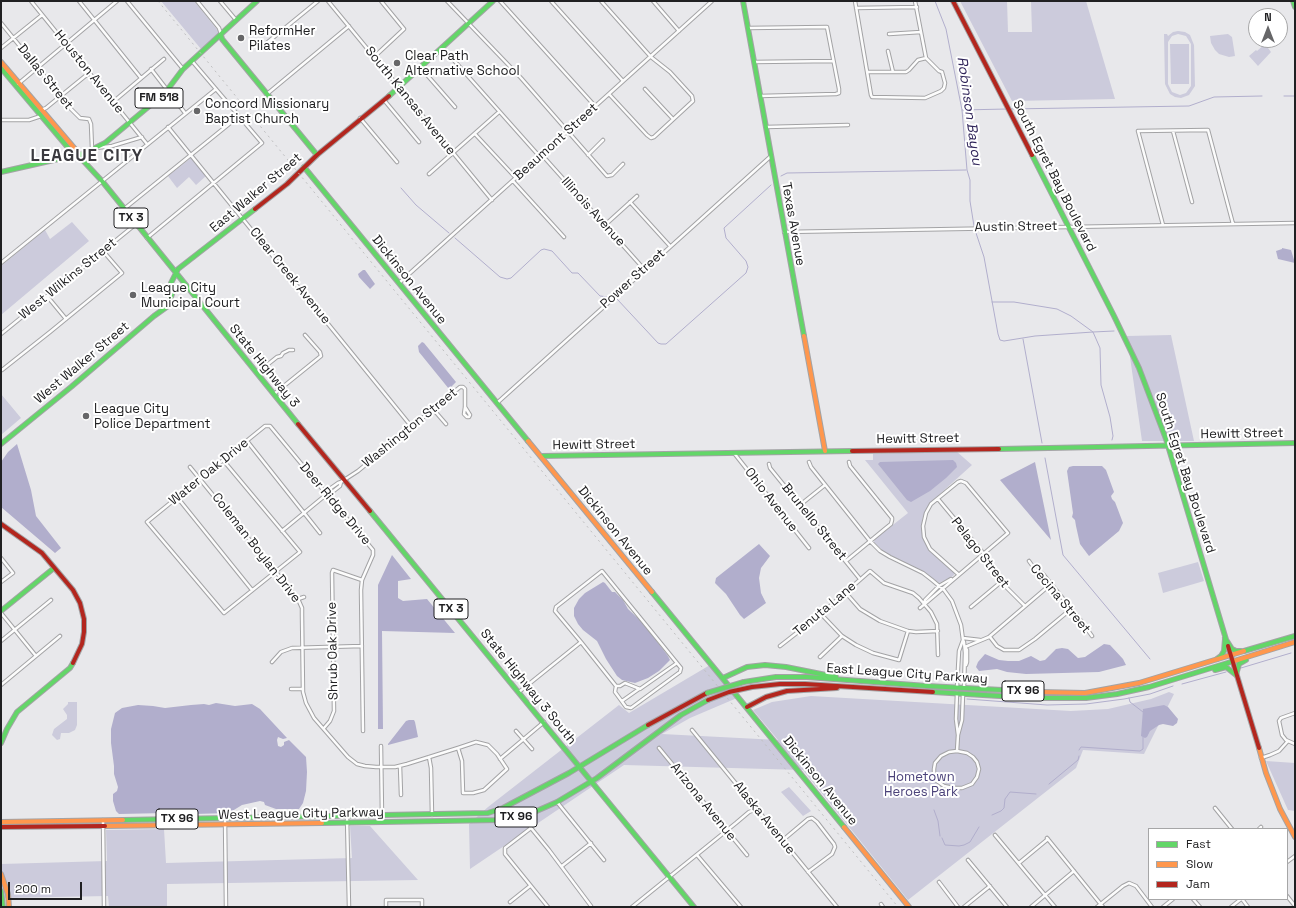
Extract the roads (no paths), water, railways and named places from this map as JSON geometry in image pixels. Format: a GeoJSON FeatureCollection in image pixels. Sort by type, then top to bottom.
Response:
{"type":"FeatureCollection","features":[{"type":"Feature","properties":{"kind":"main road","name":"FM 518"},"geometry":{"type":"LineString","coordinates":[[1,172],[77,154],[105,143],[168,91],[183,69],[257,1]]}},
{"type":"Feature","properties":{"kind":"main road","name":"East Walker Street"},"geometry":{"type":"LineString","coordinates":[[175,273],[286,184],[316,155],[384,100],[493,1]]}},
{"type":"Feature","properties":{"kind":"main road","name":"Texas Avenue"},"geometry":{"type":"LineString","coordinates":[[743,1],[825,451]]}},
{"type":"Feature","properties":{"kind":"main road","name":"South Egret Bay Boulevard"},"geometry":{"type":"LineString","coordinates":[[953,1],[1114,316],[1139,368],[1156,409],[1261,758],[1272,790],[1295,837]]}},
{"type":"Feature","properties":{"kind":"main road"},"geometry":{"type":"LineString","coordinates":[[1293,1],[1295,7]]}},
{"type":"Feature","properties":{"kind":"main road"},"geometry":{"type":"LineString","coordinates":[[221,35],[222,39],[316,155]]}},
{"type":"Feature","properties":{"kind":"main road","name":"State Highway 3"},"geometry":{"type":"LineString","coordinates":[[1,62],[17,85]]}},
{"type":"Feature","properties":{"kind":"main road","name":"State Highway 3"},"geometry":{"type":"LineString","coordinates":[[1,68],[102,181],[146,238],[258,374],[343,481]]}},
{"type":"Feature","properties":{"kind":"main road","name":"Dickinson Avenue"},"geometry":{"type":"LineString","coordinates":[[304,167],[909,907]]}},
{"type":"Feature","properties":{"kind":"main road","name":"West Walker Street"},"geometry":{"type":"LineString","coordinates":[[1,444],[154,316],[168,306],[172,294],[171,283],[175,273]]}},
{"type":"Feature","properties":{"kind":"main road","name":"Hewitt Street"},"geometry":{"type":"LineString","coordinates":[[540,456],[1295,443]]}},
{"type":"Feature","properties":{"kind":"main road","name":"State Highway 3 South"},"geometry":{"type":"LineString","coordinates":[[343,481],[544,722],[694,907]]}},
{"type":"Feature","properties":{"kind":"main road"},"geometry":{"type":"LineString","coordinates":[[1,524],[42,553],[73,590],[80,604],[84,619],[82,644],[70,668],[18,712],[7,729],[1,743]]}},
{"type":"Feature","properties":{"kind":"main road"},"geometry":{"type":"LineString","coordinates":[[1,612],[54,568]]}},
{"type":"Feature","properties":{"kind":"main road","name":"East League City Parkway"},"geometry":{"type":"LineString","coordinates":[[580,766],[629,736],[707,693],[744,682],[776,677],[807,677],[964,688],[1085,693],[1133,685],[1295,636]]}},
{"type":"Feature","properties":{"kind":"main road"},"geometry":{"type":"LineString","coordinates":[[1225,638],[1230,647],[1238,652],[1252,650]]}},
{"type":"Feature","properties":{"kind":"main road"},"geometry":{"type":"LineString","coordinates":[[1213,661],[1223,654],[1225,638]]}},
{"type":"Feature","properties":{"kind":"main road","name":"East League City Parkway"},"geometry":{"type":"LineString","coordinates":[[592,781],[681,715],[708,700],[729,692],[752,687],[780,684],[804,684],[1056,699],[1097,697],[1143,688],[1295,642]]}},
{"type":"Feature","properties":{"kind":"main road"},"geometry":{"type":"LineString","coordinates":[[1202,671],[1226,667],[1236,674],[1238,666],[1242,662],[1267,654],[1272,650]]}},
{"type":"Feature","properties":{"kind":"main road"},"geometry":{"type":"LineString","coordinates":[[723,678],[748,667],[764,665],[814,672],[846,680]]}},
{"type":"Feature","properties":{"kind":"main road"},"geometry":{"type":"LineString","coordinates":[[957,687],[957,693]]}},
{"type":"Feature","properties":{"kind":"main road"},"geometry":{"type":"LineString","coordinates":[[747,707],[766,697],[794,690],[822,688],[873,690],[890,689]]}},
{"type":"Feature","properties":{"kind":"main road"},"geometry":{"type":"LineString","coordinates":[[963,694],[964,688]]}},
{"type":"Feature","properties":{"kind":"main road","name":"West League City Parkway"},"geometry":{"type":"LineString","coordinates":[[1,822],[432,815],[488,812],[503,808],[580,766]]}},
{"type":"Feature","properties":{"kind":"main road","name":"West League City Parkway"},"geometry":{"type":"LineString","coordinates":[[1,827],[103,827],[500,820],[525,815],[540,810],[557,802],[592,781]]}},
{"type":"Feature","properties":{"kind":"main road"},"geometry":{"type":"LineString","coordinates":[[432,815],[432,822]]}},
{"type":"Feature","properties":{"kind":"main road"},"geometry":{"type":"LineString","coordinates":[[1,874],[8,894],[9,907]]}},
{"type":"Feature","properties":{"kind":"main road"},"geometry":{"type":"LineString","coordinates":[[1,891],[3,907]]}},
{"type":"Feature","properties":{"kind":"street","name":"Houston Avenue"},"geometry":{"type":"LineString","coordinates":[[31,1],[147,144]]}},
{"type":"Feature","properties":{"kind":"street"},"geometry":{"type":"LineString","coordinates":[[79,1],[141,78]]}},
{"type":"Feature","properties":{"kind":"street"},"geometry":{"type":"LineString","coordinates":[[17,85],[117,1]]}},
{"type":"Feature","properties":{"kind":"street"},"geometry":{"type":"LineString","coordinates":[[127,1],[183,69]]}},
{"type":"Feature","properties":{"kind":"street"},"geometry":{"type":"LineString","coordinates":[[197,1],[219,28],[221,35]]}},
{"type":"Feature","properties":{"kind":"street"},"geometry":{"type":"LineString","coordinates":[[220,1],[236,20]]}},
{"type":"Feature","properties":{"kind":"street"},"geometry":{"type":"LineString","coordinates":[[263,46],[318,1]]}},
{"type":"Feature","properties":{"kind":"street","name":"South Kansas Avenue"},"geometry":{"type":"LineString","coordinates":[[328,1],[492,200]]}},
{"type":"Feature","properties":{"kind":"street"},"geometry":{"type":"LineString","coordinates":[[374,56],[404,29],[381,1]]}},
{"type":"Feature","properties":{"kind":"street"},"geometry":{"type":"LineString","coordinates":[[447,1],[520,78],[607,176],[610,177],[623,164]]}},
{"type":"Feature","properties":{"kind":"street"},"geometry":{"type":"LineString","coordinates":[[500,1],[595,106]]}},
{"type":"Feature","properties":{"kind":"street"},"geometry":{"type":"LineString","coordinates":[[550,1],[623,81]]}},
{"type":"Feature","properties":{"kind":"street"},"geometry":{"type":"LineString","coordinates":[[601,1],[651,57],[670,72],[693,99],[692,102],[654,137],[649,137],[609,94]]}},
{"type":"Feature","properties":{"kind":"street"},"geometry":{"type":"LineString","coordinates":[[653,1],[679,31]]}},
{"type":"Feature","properties":{"kind":"street","name":"Beaumont Street"},"geometry":{"type":"LineString","coordinates":[[399,283],[712,1]]}},
{"type":"Feature","properties":{"kind":"street"},"geometry":{"type":"LineString","coordinates":[[855,1],[872,97],[925,98],[941,91],[944,88],[945,83],[942,72],[939,71],[926,58],[916,1]]}},
{"type":"Feature","properties":{"kind":"street"},"geometry":{"type":"LineString","coordinates":[[856,8],[917,7]]}},
{"type":"Feature","properties":{"kind":"street"},"geometry":{"type":"LineString","coordinates":[[1,48],[42,15]]}},
{"type":"Feature","properties":{"kind":"street","name":"Dallas Street"},"geometry":{"type":"LineString","coordinates":[[1,23],[76,115],[80,118],[88,119],[92,124],[93,149]]}},
{"type":"Feature","properties":{"kind":"street"},"geometry":{"type":"LineString","coordinates":[[266,94],[349,26]]}},
{"type":"Feature","properties":{"kind":"street"},"geometry":{"type":"LineString","coordinates":[[748,28],[827,27],[839,91],[837,94],[760,96]]}},
{"type":"Feature","properties":{"kind":"street"},"geometry":{"type":"LineString","coordinates":[[889,34],[921,32]]}},
{"type":"Feature","properties":{"kind":"street","name":"Illinois Avenue"},"geometry":{"type":"LineString","coordinates":[[441,47],[499,112],[605,225],[644,270]]}},
{"type":"Feature","properties":{"kind":"street"},"geometry":{"type":"LineString","coordinates":[[888,51],[893,72]]}},
{"type":"Feature","properties":{"kind":"street"},"geometry":{"type":"LineString","coordinates":[[867,72],[906,72],[918,60],[926,58]]}},
{"type":"Feature","properties":{"kind":"street"},"geometry":{"type":"LineString","coordinates":[[113,102],[164,59]]}},
{"type":"Feature","properties":{"kind":"street"},"geometry":{"type":"LineString","coordinates":[[146,238],[262,143],[192,61]]}},
{"type":"Feature","properties":{"kind":"street"},"geometry":{"type":"LineString","coordinates":[[754,62],[833,61]]}},
{"type":"Feature","properties":{"kind":"street"},"geometry":{"type":"LineString","coordinates":[[419,67],[455,107]]}},
{"type":"Feature","properties":{"kind":"street"},"geometry":{"type":"LineString","coordinates":[[151,70],[185,113]]}},
{"type":"Feature","properties":{"kind":"street"},"geometry":{"type":"LineString","coordinates":[[1,120],[29,120],[33,118],[89,73]]}},
{"type":"Feature","properties":{"kind":"street"},"geometry":{"type":"LineString","coordinates":[[1,263],[216,89]]}},
{"type":"Feature","properties":{"kind":"street"},"geometry":{"type":"LineString","coordinates":[[645,89],[673,119]]}},
{"type":"Feature","properties":{"kind":"street"},"geometry":{"type":"LineString","coordinates":[[384,100],[419,142]]}},
{"type":"Feature","properties":{"kind":"street"},"geometry":{"type":"LineString","coordinates":[[429,174],[476,134],[499,112]]}},
{"type":"Feature","properties":{"kind":"street"},"geometry":{"type":"LineString","coordinates":[[33,118],[41,113]]}},
{"type":"Feature","properties":{"kind":"street"},"geometry":{"type":"LineString","coordinates":[[124,209],[239,116]]}},
{"type":"Feature","properties":{"kind":"street"},"geometry":{"type":"LineString","coordinates":[[360,118],[397,162]]}},
{"type":"Feature","properties":{"kind":"street"},"geometry":{"type":"LineString","coordinates":[[766,127],[848,126]]}},
{"type":"Feature","properties":{"kind":"street","name":"Clear Creek Avenue"},"geometry":{"type":"LineString","coordinates":[[168,127],[411,426]]}},
{"type":"Feature","properties":{"kind":"street"},"geometry":{"type":"LineString","coordinates":[[1163,225],[1138,131],[1208,130],[1233,224]]}},
{"type":"Feature","properties":{"kind":"street"},"geometry":{"type":"LineString","coordinates":[[1173,131],[1192,202]]}},
{"type":"Feature","properties":{"kind":"street"},"geometry":{"type":"LineString","coordinates":[[476,134],[516,178]]}},
{"type":"Feature","properties":{"kind":"street"},"geometry":{"type":"LineString","coordinates":[[93,149],[112,146],[142,137]]}},
{"type":"Feature","properties":{"kind":"street"},"geometry":{"type":"LineString","coordinates":[[588,154],[603,140]]}},
{"type":"Feature","properties":{"kind":"street","name":"Power Street"},"geometry":{"type":"LineString","coordinates":[[497,403],[771,156]]}},
{"type":"Feature","properties":{"kind":"street"},"geometry":{"type":"LineString","coordinates":[[513,181],[564,237]]}},
{"type":"Feature","properties":{"kind":"street"},"geometry":{"type":"LineString","coordinates":[[605,225],[637,196]]}},
{"type":"Feature","properties":{"kind":"street"},"geometry":{"type":"LineString","coordinates":[[630,202],[670,246]]}},
{"type":"Feature","properties":{"kind":"street","name":"Austin Street"},"geometry":{"type":"LineString","coordinates":[[784,232],[1295,223]]}},
{"type":"Feature","properties":{"kind":"street","name":"West Wilkins Street"},"geometry":{"type":"LineString","coordinates":[[1,334],[136,224]]}},
{"type":"Feature","properties":{"kind":"street"},"geometry":{"type":"LineString","coordinates":[[1,369],[2,370],[6,367],[122,274],[103,251]]}},
{"type":"Feature","properties":{"kind":"street"},"geometry":{"type":"LineString","coordinates":[[47,296],[66,319]]}},
{"type":"Feature","properties":{"kind":"street"},"geometry":{"type":"LineString","coordinates":[[274,394],[321,356],[320,352],[305,335]]}},
{"type":"Feature","properties":{"kind":"street"},"geometry":{"type":"LineString","coordinates":[[258,374],[277,357],[281,356],[283,353],[293,350]]}},
{"type":"Feature","properties":{"kind":"street","name":"Washington Street"},"geometry":{"type":"LineString","coordinates":[[282,531],[327,494],[331,493],[340,486],[343,481],[358,471],[411,426],[461,387],[464,389],[465,407]]}},
{"type":"Feature","properties":{"kind":"street"},"geometry":{"type":"LineString","coordinates":[[433,409],[446,424]]}},
{"type":"Feature","properties":{"kind":"street","name":"Water Oak Drive"},"geometry":{"type":"LineString","coordinates":[[252,590],[224,613],[147,522],[265,426],[269,425],[272,428]]}},
{"type":"Feature","properties":{"kind":"street","name":"Deer Ridge Drive"},"geometry":{"type":"LineString","coordinates":[[272,428],[373,550],[373,555],[362,580],[361,590],[363,731]]}},
{"type":"Feature","properties":{"kind":"street"},"geometry":{"type":"LineString","coordinates":[[247,441],[320,533]]}},
{"type":"Feature","properties":{"kind":"street","name":"Ohio Avenue"},"geometry":{"type":"LineString","coordinates":[[734,452],[809,548]]}},
{"type":"Feature","properties":{"kind":"street"},"geometry":{"type":"LineString","coordinates":[[178,497],[252,590],[300,552],[223,460]]}},
{"type":"Feature","properties":{"kind":"street"},"geometry":{"type":"LineString","coordinates":[[809,462],[811,467],[870,542],[880,551],[923,573],[939,586],[952,601],[961,625],[965,646],[964,688]]}},
{"type":"Feature","properties":{"kind":"street"},"geometry":{"type":"LineString","coordinates":[[846,561],[891,524],[892,520],[892,518],[850,466],[849,462]]}},
{"type":"Feature","properties":{"kind":"street","name":"Brunello Street"},"geometry":{"type":"LineString","coordinates":[[769,464],[770,468],[860,579]]}},
{"type":"Feature","properties":{"kind":"street","name":"Coleman Boylan Drive"},"geometry":{"type":"LineString","coordinates":[[190,466],[298,599],[302,615],[303,689],[306,703],[314,718],[348,757],[357,764],[366,766],[400,766],[476,742],[488,745],[508,769],[484,790],[473,793],[463,793],[462,761],[458,748]]}},
{"type":"Feature","properties":{"kind":"street"},"geometry":{"type":"LineString","coordinates":[[920,608],[953,578],[984,554],[1008,533],[967,484],[961,481],[929,507],[923,526],[924,537],[927,545],[958,574]]}},
{"type":"Feature","properties":{"kind":"street"},"geometry":{"type":"LineString","coordinates":[[800,505],[825,485]]}},
{"type":"Feature","properties":{"kind":"street","name":"Pelago Street"},"geometry":{"type":"LineString","coordinates":[[938,499],[984,554],[1001,582],[1025,606]]}},
{"type":"Feature","properties":{"kind":"street"},"geometry":{"type":"LineString","coordinates":[[1,558],[13,573],[1,582]]}},
{"type":"Feature","properties":{"kind":"street","name":"Cecina Street"},"geometry":{"type":"LineString","coordinates":[[1028,561],[1034,568],[1043,574],[1092,636]]}},
{"type":"Feature","properties":{"kind":"street","name":"Shrub Oak Drive"},"geometry":{"type":"LineString","coordinates":[[324,728],[330,721],[334,711],[332,581],[334,570],[362,580]]}},
{"type":"Feature","properties":{"kind":"street"},"geometry":{"type":"LineString","coordinates":[[602,571],[676,662],[682,668],[680,672],[631,708],[626,707],[615,692],[616,686],[555,610],[556,607],[602,571]]}},
{"type":"Feature","properties":{"kind":"street","name":"Tenuta Lane"},"geometry":{"type":"LineString","coordinates":[[780,646],[821,614],[870,571],[884,582],[913,593],[924,604]]}},
{"type":"Feature","properties":{"kind":"street"},"geometry":{"type":"LineString","coordinates":[[924,604],[925,600],[939,586],[947,580],[953,578]]}},
{"type":"Feature","properties":{"kind":"street"},"geometry":{"type":"LineString","coordinates":[[971,607],[1001,582]]}},
{"type":"Feature","properties":{"kind":"street"},"geometry":{"type":"LineString","coordinates":[[965,646],[990,637],[1051,584]]}},
{"type":"Feature","properties":{"kind":"street"},"geometry":{"type":"LineString","coordinates":[[846,592],[860,609],[880,621],[908,631],[938,631]]}},
{"type":"Feature","properties":{"kind":"street"},"geometry":{"type":"LineString","coordinates":[[298,599],[304,597]]}},
{"type":"Feature","properties":{"kind":"street"},"geometry":{"type":"LineString","coordinates":[[1,641],[51,600]]}},
{"type":"Feature","properties":{"kind":"street"},"geometry":{"type":"LineString","coordinates":[[924,604],[934,616],[938,631],[938,655]]}},
{"type":"Feature","properties":{"kind":"street"},"geometry":{"type":"LineString","coordinates":[[990,637],[997,646],[1004,650],[1019,650],[1035,639],[1071,609]]}},
{"type":"Feature","properties":{"kind":"street"},"geometry":{"type":"LineString","coordinates":[[1,612],[36,656]]}},
{"type":"Feature","properties":{"kind":"street"},"geometry":{"type":"LineString","coordinates":[[821,614],[842,636],[856,645],[873,653],[899,660],[908,631]]}},
{"type":"Feature","properties":{"kind":"street"},"geometry":{"type":"LineString","coordinates":[[1,685],[60,636]]}},
{"type":"Feature","properties":{"kind":"street"},"geometry":{"type":"LineString","coordinates":[[820,657],[842,636]]}},
{"type":"Feature","properties":{"kind":"street"},"geometry":{"type":"LineString","coordinates":[[963,639],[983,640]]}},
{"type":"Feature","properties":{"kind":"street"},"geometry":{"type":"LineString","coordinates":[[957,687],[959,651],[963,639]]}},
{"type":"Feature","properties":{"kind":"street"},"geometry":{"type":"LineString","coordinates":[[519,692],[581,642]]}},
{"type":"Feature","properties":{"kind":"street"},"geometry":{"type":"LineString","coordinates":[[272,662],[281,652],[292,648],[362,646]]}},
{"type":"Feature","properties":{"kind":"street"},"geometry":{"type":"LineString","coordinates":[[622,702],[676,662]]}},
{"type":"Feature","properties":{"kind":"street"},"geometry":{"type":"LineString","coordinates":[[616,686],[620,686],[624,683],[640,689]]}},
{"type":"Feature","properties":{"kind":"street"},"geometry":{"type":"LineString","coordinates":[[291,689],[303,689]]}},
{"type":"Feature","properties":{"kind":"street"},"geometry":{"type":"LineString","coordinates":[[957,693],[956,724],[958,735]]}},
{"type":"Feature","properties":{"kind":"street"},"geometry":{"type":"LineString","coordinates":[[957,751],[963,694]]}},
{"type":"Feature","properties":{"kind":"street"},"geometry":{"type":"LineString","coordinates":[[956,712],[962,712]]}},
{"type":"Feature","properties":{"kind":"street"},"geometry":{"type":"LineString","coordinates":[[1295,713],[1281,718],[1279,721],[1282,736],[1295,744]]}},
{"type":"Feature","properties":{"kind":"street"},"geometry":{"type":"LineString","coordinates":[[500,759],[544,722]]}},
{"type":"Feature","properties":{"kind":"street","name":"Alaska Avenue"},"geometry":{"type":"LineString","coordinates":[[692,730],[837,907]]}},
{"type":"Feature","properties":{"kind":"street"},"geometry":{"type":"LineString","coordinates":[[516,731],[532,749]]}},
{"type":"Feature","properties":{"kind":"street"},"geometry":{"type":"LineString","coordinates":[[1261,758],[1279,751],[1288,741]]}},
{"type":"Feature","properties":{"kind":"street"},"geometry":{"type":"LineString","coordinates":[[381,746],[382,816]]}},
{"type":"Feature","properties":{"kind":"street","name":"Arizona Avenue"},"geometry":{"type":"LineString","coordinates":[[659,748],[747,855]]}},
{"type":"Feature","properties":{"kind":"street"},"geometry":{"type":"LineString","coordinates":[[957,751],[967,753],[973,757],[978,764],[978,775],[972,784],[962,788],[944,786],[937,781],[934,774],[935,763],[941,756],[949,752],[957,751]]}},
{"type":"Feature","properties":{"kind":"street"},"geometry":{"type":"LineString","coordinates":[[428,757],[431,768],[432,815]]}},
{"type":"Feature","properties":{"kind":"street"},"geometry":{"type":"LineString","coordinates":[[400,766],[401,795]]}},
{"type":"Feature","properties":{"kind":"street"},"geometry":{"type":"LineString","coordinates":[[557,802],[604,860]]}},
{"type":"Feature","properties":{"kind":"street"},"geometry":{"type":"LineString","coordinates":[[1215,808],[1231,828]]}},
{"type":"Feature","properties":{"kind":"street"},"geometry":{"type":"LineString","coordinates":[[632,907],[748,812],[757,809]]}},
{"type":"Feature","properties":{"kind":"street"},"geometry":{"type":"LineString","coordinates":[[525,815],[526,821],[530,828],[562,866],[591,906]]}},
{"type":"Feature","properties":{"kind":"street"},"geometry":{"type":"LineString","coordinates":[[347,816],[349,907]]}},
{"type":"Feature","properties":{"kind":"street"},"geometry":{"type":"LineString","coordinates":[[225,818],[226,907]]}},
{"type":"Feature","properties":{"kind":"street"},"geometry":{"type":"LineString","coordinates":[[782,840],[808,819],[812,818],[834,844],[834,852],[808,872]]}},
{"type":"Feature","properties":{"kind":"street"},"geometry":{"type":"LineString","coordinates":[[103,820],[104,907]]}},
{"type":"Feature","properties":{"kind":"street"},"geometry":{"type":"LineString","coordinates":[[530,828],[505,848],[504,851],[548,907]]}},
{"type":"Feature","properties":{"kind":"street"},"geometry":{"type":"LineString","coordinates":[[995,835],[1055,907]]}},
{"type":"Feature","properties":{"kind":"street"},"geometry":{"type":"LineString","coordinates":[[1019,863],[1047,838],[1102,906]]}},
{"type":"Feature","properties":{"kind":"street"},"geometry":{"type":"LineString","coordinates":[[562,866],[590,843]]}},
{"type":"Feature","properties":{"kind":"street"},"geometry":{"type":"LineString","coordinates":[[697,855],[741,907]]}},
{"type":"Feature","properties":{"kind":"street"},"geometry":{"type":"LineString","coordinates":[[968,860],[1007,907]]}},
{"type":"Feature","properties":{"kind":"street"},"geometry":{"type":"LineString","coordinates":[[1030,907],[1074,871]]}},
{"type":"Feature","properties":{"kind":"street"},"geometry":{"type":"LineString","coordinates":[[939,882],[958,907]]}},
{"type":"Feature","properties":{"kind":"street"},"geometry":{"type":"LineString","coordinates":[[1097,907],[1102,906],[1123,886],[1129,884],[1134,885],[1152,907]]}},
{"type":"Feature","properties":{"kind":"street"},"geometry":{"type":"LineString","coordinates":[[510,902],[530,886]]}},
{"type":"Feature","properties":{"kind":"street"},"geometry":{"type":"LineString","coordinates":[[964,907],[990,886]]}},
{"type":"Feature","properties":{"kind":"street"},"geometry":{"type":"LineString","coordinates":[[1288,897],[1295,906]]}},
{"type":"Feature","properties":{"kind":"street"},"geometry":{"type":"LineString","coordinates":[[386,907],[386,900],[422,900],[422,907]]}},
{"type":"Feature","properties":{"kind":"street"},"geometry":{"type":"LineString","coordinates":[[1163,907],[1172,900]]}},
{"type":"Feature","properties":{"kind":"street"},"geometry":{"type":"LineString","coordinates":[[1231,907],[1240,900]]}},
{"type":"Feature","properties":{"kind":"waterway","name":"Robinson Bayou"},"geometry":{"type":"LineString","coordinates":[[935,1],[946,29],[962,110],[967,170],[970,180],[970,201],[974,226]]}},
{"type":"Feature","properties":{"kind":"waterway"},"geometry":{"type":"LineString","coordinates":[[1010,109],[1189,106],[1214,97],[1262,96]]}},
{"type":"Feature","properties":{"kind":"waterway"},"geometry":{"type":"LineString","coordinates":[[1284,96],[1295,96]]}},
{"type":"Feature","properties":{"kind":"waterway"},"geometry":{"type":"LineString","coordinates":[[962,110],[1007,109]]}},
{"type":"Feature","properties":{"kind":"waterway"},"geometry":{"type":"LineString","coordinates":[[781,176],[787,173],[966,170]]}},
{"type":"Feature","properties":{"kind":"waterway"},"geometry":{"type":"LineString","coordinates":[[617,299],[658,343],[666,344],[746,273],[748,267],[746,261],[726,238],[724,228],[771,185]]}},
{"type":"Feature","properties":{"kind":"waterway"},"geometry":{"type":"LineString","coordinates":[[401,188],[416,205],[449,233]]}},
{"type":"Feature","properties":{"kind":"waterway","name":"Robinson Bayou"},"geometry":{"type":"LineString","coordinates":[[975,230],[984,257],[1000,340],[1004,341],[1035,336],[1093,332],[1100,348],[1101,385],[1110,417],[1113,436],[1112,440]]}},
{"type":"Feature","properties":{"kind":"waterway"},"geometry":{"type":"LineString","coordinates":[[455,238],[500,277],[507,279],[511,278],[541,250],[544,249],[552,251],[572,273],[578,273],[600,296],[609,297]]}},
{"type":"Feature","properties":{"kind":"waterway","name":"Robinson Bayou"},"geometry":{"type":"LineString","coordinates":[[992,302],[1014,302],[1057,309],[1071,316],[1093,332],[1114,331]]}},
{"type":"Feature","properties":{"kind":"waterway"},"geometry":{"type":"LineString","coordinates":[[1023,339],[1042,443]]}},
{"type":"Feature","properties":{"kind":"waterway"},"geometry":{"type":"LineString","coordinates":[[1045,458],[1063,555],[1150,659]]}},
{"type":"Feature","properties":{"kind":"waterway"},"geometry":{"type":"LineString","coordinates":[[1241,668],[1291,653]]}},
{"type":"Feature","properties":{"kind":"waterway"},"geometry":{"type":"LineString","coordinates":[[1182,684],[1226,672]]}},
{"type":"Feature","properties":{"kind":"waterway"},"geometry":{"type":"LineString","coordinates":[[967,699],[1047,705],[1086,704],[1150,694],[1173,686]]}},
{"type":"Feature","properties":{"kind":"waterway"},"geometry":{"type":"LineString","coordinates":[[1129,698],[1130,702],[1143,712]]}},
{"type":"Feature","properties":{"kind":"waterway"},"geometry":{"type":"LineString","coordinates":[[1079,750],[1081,747],[1140,751],[1143,749],[1143,737]]}},
{"type":"Feature","properties":{"kind":"waterway"},"geometry":{"type":"LineString","coordinates":[[1049,784],[1078,760],[1079,756]]}},
{"type":"Feature","properties":{"kind":"waterway"},"geometry":{"type":"LineString","coordinates":[[992,815],[1004,808],[1005,799],[1010,792],[1036,794]]}},
{"type":"Feature","properties":{"kind":"waterway"},"geometry":{"type":"LineString","coordinates":[[934,810],[938,821],[940,836]]}},
{"type":"Feature","properties":{"kind":"waterway"},"geometry":{"type":"LineString","coordinates":[[942,838],[945,845],[964,845],[970,842],[979,827]]}},
{"type":"Feature","properties":{"kind":"railway"},"geometry":{"type":"LineString","coordinates":[[158,1],[898,907]]}},
{"type":"Feature","properties":{"kind":"place","name":"ReformHer Pilates"},"geometry":{"type":"Point","coordinates":[241,38]}},
{"type":"Feature","properties":{"kind":"place","name":"Clear Path Alternative School"},"geometry":{"type":"Point","coordinates":[397,63]}},
{"type":"Feature","properties":{"kind":"place","name":"Concord Missionary Baptist Church"},"geometry":{"type":"Point","coordinates":[197,111]}},
{"type":"Feature","properties":{"kind":"place","name":"League City Municipal Court"},"geometry":{"type":"Point","coordinates":[133,295]}},
{"type":"Feature","properties":{"kind":"place","name":"League City Police Department"},"geometry":{"type":"Point","coordinates":[86,416]}},
{"type":"Feature","properties":{"kind":"district","name":"LEAGUE CITY"},"geometry":{"type":"Point","coordinates":[87,156]}},
{"type":"Feature","properties":{"kind":"park label","name":"Hometown Heroes Park"},"geometry":{"type":"Point","coordinates":[921,784]}}]}
